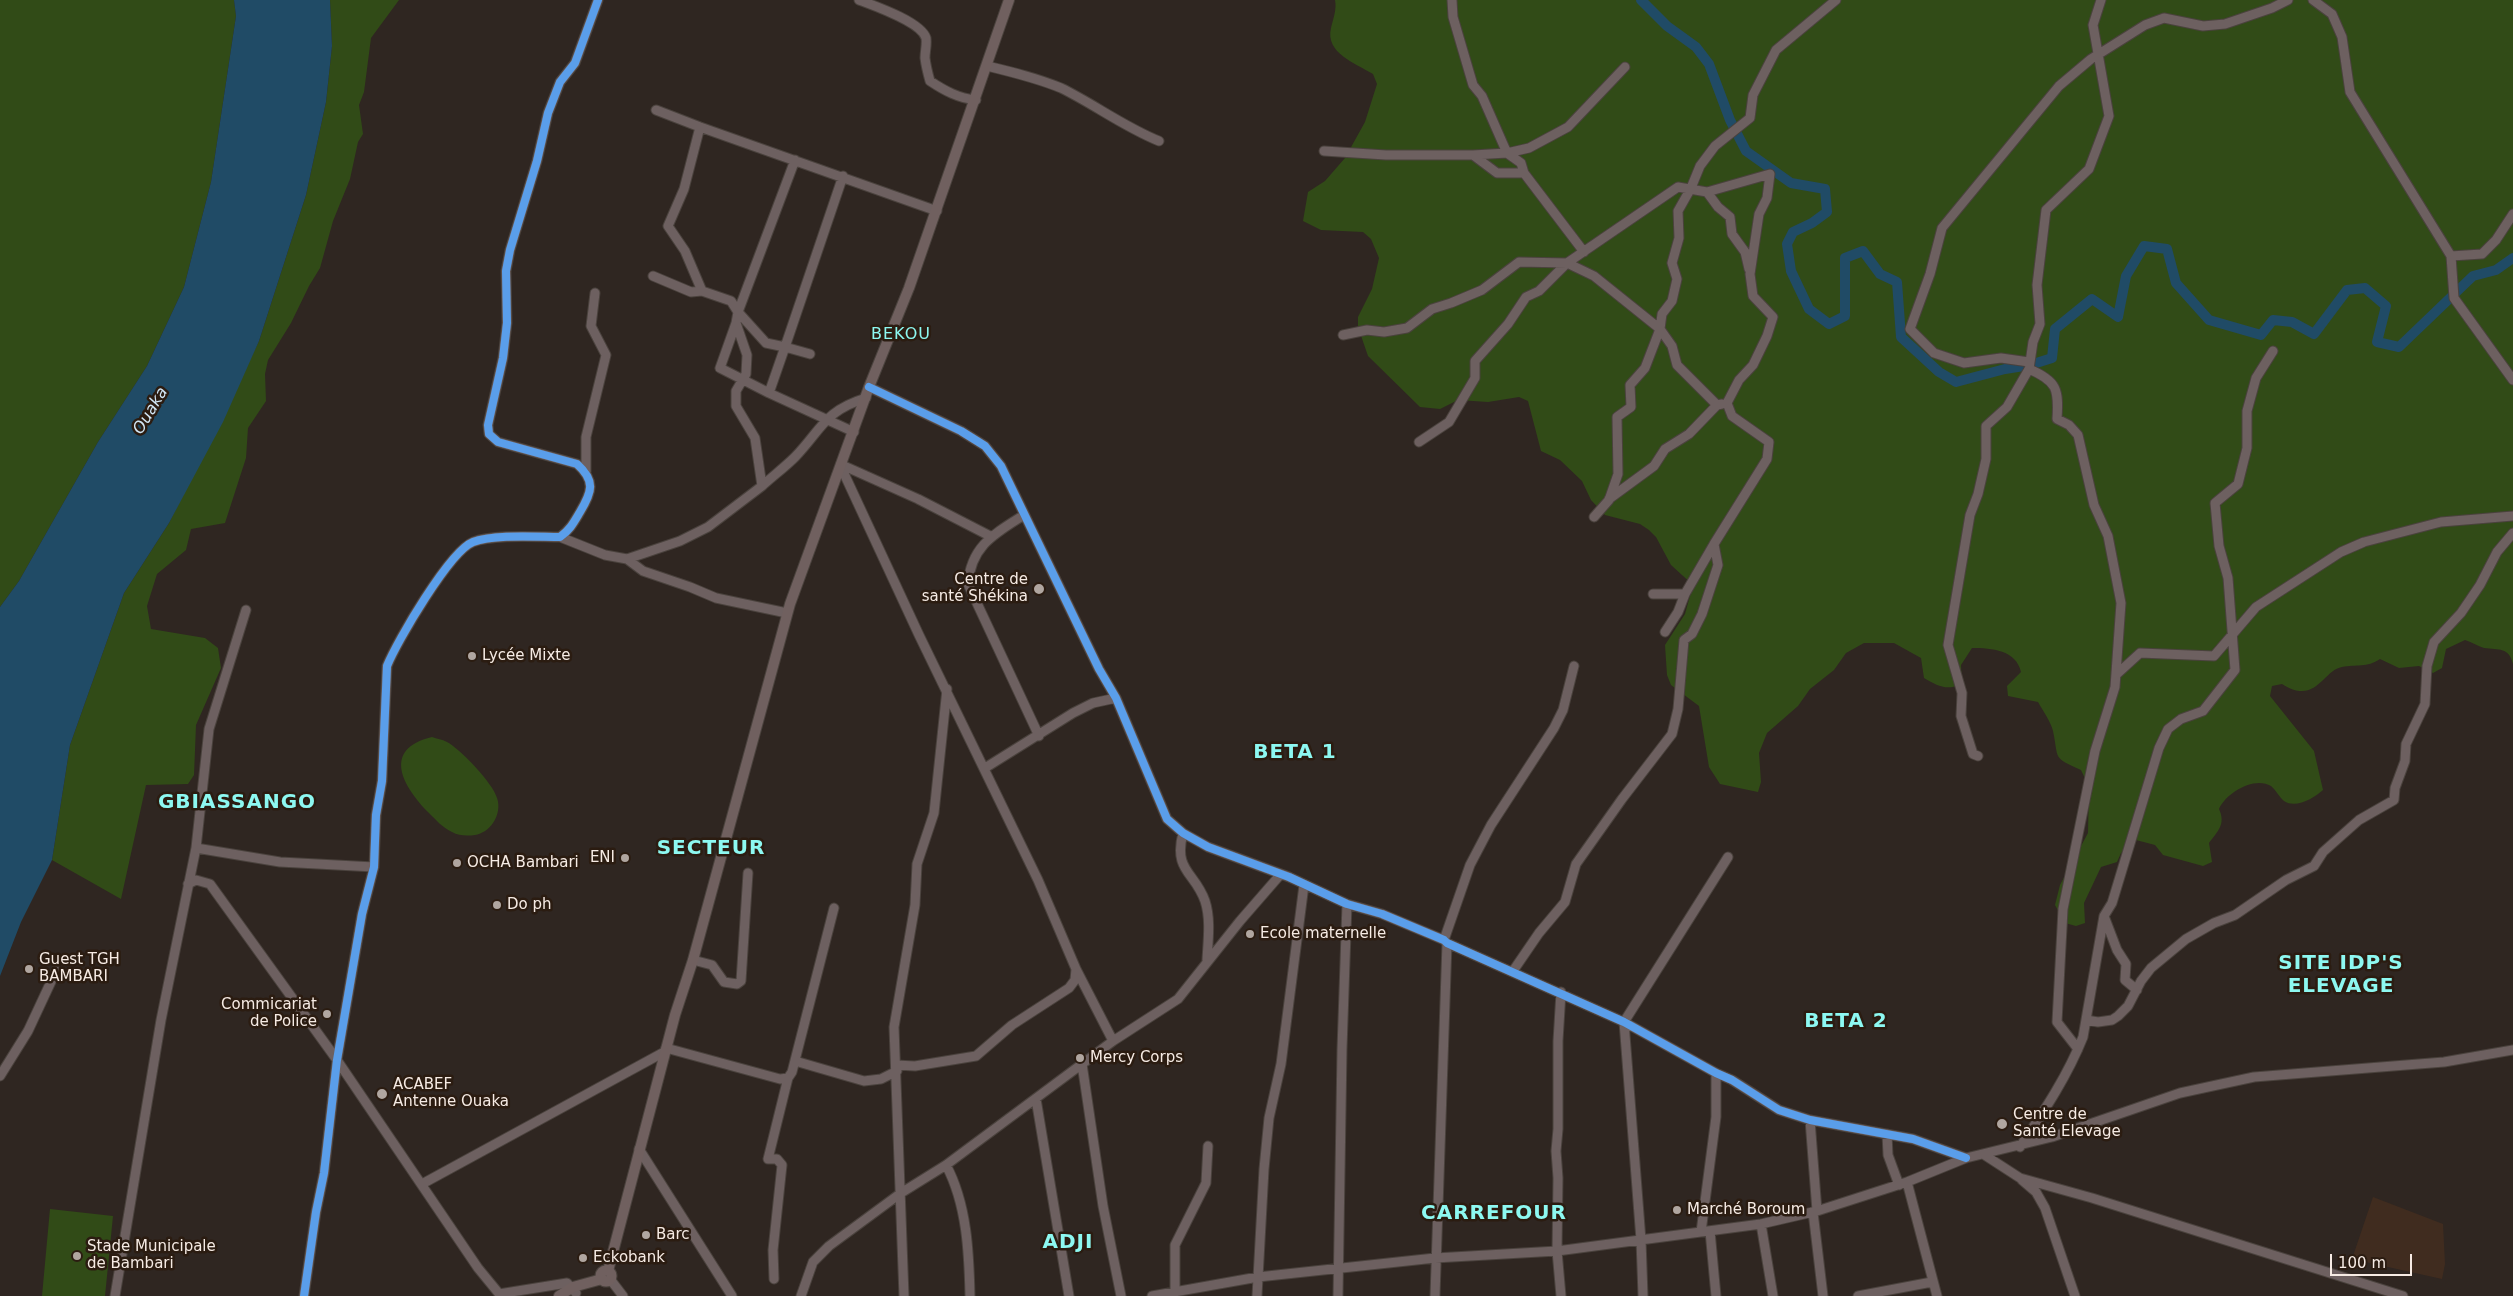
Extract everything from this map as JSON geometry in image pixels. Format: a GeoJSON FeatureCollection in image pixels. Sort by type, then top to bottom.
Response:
{"type":"FeatureCollection","features":[{"type":"Feature","properties":{"kind":"main road"},"geometry":{"type":"LineString","coordinates":[[559,1296],[573,1292],[586,1284],[607,1276],[614,1258],[639,1149],[788,613],[869,387],[909,288],[937,211],[1009,0]]}},
{"type":"Feature","properties":{"kind":"street"},"geometry":{"type":"LineString","coordinates":[[586,472],[577,464],[566,459],[498,442],[489,434],[488,425],[503,358],[507,323],[506,271],[510,250],[537,161],[548,113],[560,82],[575,63],[598,0]]}},
{"type":"Feature","properties":{"kind":"street"},"geometry":{"type":"LineString","coordinates":[[859,0],[904,19],[920,30],[925,36],[925,58],[930,81],[955,96],[976,100]]}},
{"type":"Feature","properties":{"kind":"street"},"geometry":{"type":"LineString","coordinates":[[1452,0],[1453,17],[1473,84],[1482,96],[1507,153],[1521,163],[1524,174],[1584,252]]}},
{"type":"Feature","properties":{"kind":"street"},"geometry":{"type":"LineString","coordinates":[[1609,500],[1618,474],[1617,417],[1631,407],[1630,385],[1645,368],[1660,329],[1662,314],[1672,301],[1677,279],[1672,263],[1679,238],[1678,211],[1691,188],[1700,166],[1715,146],[1750,118],[1753,95],[1776,50],[1836,0]]}},
{"type":"Feature","properties":{"kind":"street"},"geometry":{"type":"LineString","coordinates":[[1978,756],[1973,754],[1962,716],[1962,692],[1948,645],[1970,515],[1978,494],[1986,459],[1986,426],[2007,407],[2029,365],[2032,342],[2040,324],[2037,285],[2046,210],[2089,168],[2109,116],[2094,25],[2101,0]]}},
{"type":"Feature","properties":{"kind":"street"},"geometry":{"type":"LineString","coordinates":[[2078,1049],[2057,1022],[2063,909],[2095,750],[2116,687],[2122,603],[2108,536],[2094,505],[2078,435],[2069,425],[2057,419],[2059,398],[2048,377],[2029,365],[2001,358],[1964,363],[1934,353],[1910,329],[1930,274],[1942,228],[2059,86],[2098,54],[2145,25],[2164,18],[2203,26],[2225,24],[2272,8],[2288,0]]}},
{"type":"Feature","properties":{"kind":"street"},"geometry":{"type":"LineString","coordinates":[[2314,0],[2332,14],[2342,37],[2350,92],[2451,256],[2454,298],[2513,380]]}},
{"type":"Feature","properties":{"kind":"street"},"geometry":{"type":"LineString","coordinates":[[987,66],[1020,74],[1062,89],[1138,132],[1159,141]]}},
{"type":"Feature","properties":{"kind":"street"},"geometry":{"type":"LineString","coordinates":[[1324,151],[1386,155],[1473,155],[1507,153],[1529,148],[1568,127],[1625,67]]}},
{"type":"Feature","properties":{"kind":"street"},"geometry":{"type":"LineString","coordinates":[[656,110],[937,211]]}},
{"type":"Feature","properties":{"kind":"street"},"geometry":{"type":"LineString","coordinates":[[700,127],[684,189],[668,226],[686,251],[702,291]]}},
{"type":"Feature","properties":{"kind":"street"},"geometry":{"type":"LineString","coordinates":[[1473,155],[1497,174],[1524,174]]}},
{"type":"Feature","properties":{"kind":"street"},"geometry":{"type":"LineString","coordinates":[[795,160],[738,312],[720,368],[854,432]]}},
{"type":"Feature","properties":{"kind":"street"},"geometry":{"type":"LineString","coordinates":[[1419,442],[1449,422],[1474,378],[1475,361],[1508,324],[1526,297],[1539,292],[1567,264],[1678,187],[1706,192],[1770,174],[1767,198],[1759,214],[1750,274]]}},
{"type":"Feature","properties":{"kind":"street"},"geometry":{"type":"LineString","coordinates":[[769,393],[843,176]]}},
{"type":"Feature","properties":{"kind":"street"},"geometry":{"type":"LineString","coordinates":[[1665,632],[1678,612],[1685,594],[1714,544],[1767,458],[1769,442],[1732,416],[1727,403],[1739,380],[1753,365],[1767,336],[1773,317],[1754,296],[1746,252],[1732,234],[1730,217],[1718,207],[1706,192]]}},
{"type":"Feature","properties":{"kind":"street"},"geometry":{"type":"LineString","coordinates":[[2451,256],[2482,254],[2496,240],[2513,214]]}},
{"type":"Feature","properties":{"kind":"street"},"geometry":{"type":"LineString","coordinates":[[1343,335],[1367,330],[1384,332],[1407,328],[1432,309],[1482,290],[1519,262],[1567,264],[1594,276],[1660,329],[1672,346],[1677,365],[1717,405]]}},
{"type":"Feature","properties":{"kind":"street"},"geometry":{"type":"LineString","coordinates":[[653,276],[691,292],[702,291],[731,300],[738,312],[766,344],[786,347],[810,354]]}},
{"type":"Feature","properties":{"kind":"street"},"geometry":{"type":"LineString","coordinates":[[560,536],[570,530],[590,496],[590,481],[586,472],[586,437],[606,355],[591,326],[595,293]]}},
{"type":"Feature","properties":{"kind":"street"},"geometry":{"type":"LineString","coordinates":[[736,323],[747,355],[746,374],[736,391],[736,406],[756,438],[762,486]]}},
{"type":"Feature","properties":{"kind":"street"},"geometry":{"type":"LineString","coordinates":[[2020,1147],[2055,1094],[2078,1049],[2086,1020],[2092,976],[2104,916],[2112,903],[2159,748],[2168,729],[2181,719],[2203,711],[2235,670],[2228,578],[2219,546],[2214,503],[2238,484],[2247,448],[2247,412],[2256,378],[2273,351]]}},
{"type":"Feature","properties":{"kind":"street"},"geometry":{"type":"LineString","coordinates":[[869,387],[961,431],[985,446],[1001,466],[1099,669],[1116,698],[1167,819],[1183,833],[1208,847],[1347,904],[1382,914],[1561,992],[1624,1022],[1732,1080],[1779,1110],[1810,1120],[1913,1139],[1966,1158]]}},
{"type":"Feature","properties":{"kind":"street"},"geometry":{"type":"LineString","coordinates":[[627,559],[680,541],[708,528],[762,486],[795,457],[826,419],[847,404],[866,398]]}},
{"type":"Feature","properties":{"kind":"street"},"geometry":{"type":"LineString","coordinates":[[1594,517],[1609,500],[1654,466],[1665,449],[1689,434],[1717,405],[1727,403]]}},
{"type":"Feature","properties":{"kind":"street"},"geometry":{"type":"LineString","coordinates":[[842,466],[918,499],[990,536]]}},
{"type":"Feature","properties":{"kind":"street"},"geometry":{"type":"LineString","coordinates":[[842,466],[919,635],[947,689],[974,750],[985,768],[1006,818],[1038,880],[1076,969],[1113,1041]]}},
{"type":"Feature","properties":{"kind":"street"},"geometry":{"type":"LineString","coordinates":[[1024,515],[990,536],[973,557],[969,568],[968,584],[1039,736]]}},
{"type":"Feature","properties":{"kind":"street"},"geometry":{"type":"LineString","coordinates":[[2117,674],[2140,653],[2214,656],[2225,646],[2233,632],[2256,607],[2317,566],[2364,542],[2441,522],[2513,516]]}},
{"type":"Feature","properties":{"kind":"street"},"geometry":{"type":"LineString","coordinates":[[2086,1020],[2098,1022],[2112,1020],[2118,1016],[2128,1006],[2151,968],[2186,939],[2214,923],[2235,915],[2286,880],[2314,866],[2322,852],[2359,820],[2394,800],[2395,788],[2405,761],[2406,744],[2425,704],[2427,666],[2434,642],[2461,613],[2480,585],[2497,552],[2513,533]]}},
{"type":"Feature","properties":{"kind":"street"},"geometry":{"type":"LineString","coordinates":[[304,1296],[316,1212],[324,1173],[337,1060],[362,914],[374,867],[376,815],[382,781],[387,666],[394,650],[445,569],[472,542],[488,538],[560,536],[605,555],[627,559],[643,572],[690,587],[716,598],[788,613]]}},
{"type":"Feature","properties":{"kind":"street"},"geometry":{"type":"LineString","coordinates":[[1513,971],[1539,933],[1565,902],[1576,864],[1622,798],[1672,734],[1678,709],[1684,640],[1692,634],[1702,614],[1718,565],[1714,544]]}},
{"type":"Feature","properties":{"kind":"street"},"geometry":{"type":"LineString","coordinates":[[1653,594],[1685,594]]}},
{"type":"Feature","properties":{"kind":"street"},"geometry":{"type":"LineString","coordinates":[[115,1296],[161,1020],[196,848],[209,729],[246,610]]}},
{"type":"Feature","properties":{"kind":"street"},"geometry":{"type":"LineString","coordinates":[[1435,1296],[1446,942],[1470,865],[1491,824],[1554,728],[1563,710],[1574,666]]}},
{"type":"Feature","properties":{"kind":"street"},"geometry":{"type":"LineString","coordinates":[[904,1296],[897,1130],[897,1068],[893,1041],[915,904],[917,864],[934,812],[947,689]]}},
{"type":"Feature","properties":{"kind":"street"},"geometry":{"type":"LineString","coordinates":[[985,768],[1093,703],[1116,698]]}},
{"type":"Feature","properties":{"kind":"street"},"geometry":{"type":"LineString","coordinates":[[1183,833],[1182,862],[1205,901],[1208,919],[1208,960]]}},
{"type":"Feature","properties":{"kind":"street"},"geometry":{"type":"LineString","coordinates":[[196,848],[280,862],[374,867]]}},
{"type":"Feature","properties":{"kind":"street"},"geometry":{"type":"LineString","coordinates":[[1643,1296],[1641,1240],[1624,1022],[1728,857]]}},
{"type":"Feature","properties":{"kind":"street"},"geometry":{"type":"LineString","coordinates":[[693,960],[712,965],[724,982],[737,984],[741,981],[748,873]]}},
{"type":"Feature","properties":{"kind":"street"},"geometry":{"type":"LineString","coordinates":[[801,1296],[810,1268],[820,1254],[901,1193],[946,1166],[1113,1041],[1178,999],[1208,960],[1280,875]]}},
{"type":"Feature","properties":{"kind":"street"},"geometry":{"type":"LineString","coordinates":[[188,884],[196,880],[210,884],[337,1060],[478,1268],[500,1295],[547,1285],[568,1283],[573,1292]]}},
{"type":"Feature","properties":{"kind":"street"},"geometry":{"type":"LineString","coordinates":[[1257,1296],[1269,1118],[1281,1064],[1304,885]]}},
{"type":"Feature","properties":{"kind":"street"},"geometry":{"type":"LineString","coordinates":[[1338,1296],[1347,904]]}},
{"type":"Feature","properties":{"kind":"street"},"geometry":{"type":"LineString","coordinates":[[774,1279],[773,1250],[782,1165],[778,1159],[768,1158],[834,908]]}},
{"type":"Feature","properties":{"kind":"street"},"geometry":{"type":"LineString","coordinates":[[2104,916],[2117,950],[2126,964],[2125,980],[2138,990]]}},
{"type":"Feature","properties":{"kind":"street"},"geometry":{"type":"LineString","coordinates":[[794,1061],[864,1081],[881,1079],[897,1068],[976,1056],[1012,1025],[1069,988],[1075,980],[1076,969]]}},
{"type":"Feature","properties":{"kind":"street"},"geometry":{"type":"LineString","coordinates":[[0,1076],[28,1030],[56,971]]}},
{"type":"Feature","properties":{"kind":"street"},"geometry":{"type":"LineString","coordinates":[[1561,992],[1556,1151],[1558,1178],[1557,1251],[1561,1296]]}},
{"type":"Feature","properties":{"kind":"street"},"geometry":{"type":"LineString","coordinates":[[422,1184],[666,1049],[780,1078],[788,1078]]}},
{"type":"Feature","properties":{"kind":"street"},"geometry":{"type":"LineString","coordinates":[[1152,1296],[1175,1290],[1258,1278],[1435,1258],[1557,1251],[1761,1224],[1815,1211],[1903,1183],[1966,1158],[2020,1147],[2180,1093],[2254,1077],[2444,1062],[2513,1050]]}},
{"type":"Feature","properties":{"kind":"street"},"geometry":{"type":"LineString","coordinates":[[1082,1064],[1103,1206],[1121,1296]]}},
{"type":"Feature","properties":{"kind":"street"},"geometry":{"type":"LineString","coordinates":[[1716,1073],[1716,1117],[1705,1232],[1716,1296]]}},
{"type":"Feature","properties":{"kind":"street"},"geometry":{"type":"LineString","coordinates":[[1036,1099],[1069,1296]]}},
{"type":"Feature","properties":{"kind":"street"},"geometry":{"type":"LineString","coordinates":[[1810,1120],[1815,1211],[1823,1296]]}},
{"type":"Feature","properties":{"kind":"street"},"geometry":{"type":"LineString","coordinates":[[1887,1134],[1888,1155],[1903,1183],[1937,1296]]}},
{"type":"Feature","properties":{"kind":"street"},"geometry":{"type":"LineString","coordinates":[[1175,1290],[1175,1245],[1206,1183],[1208,1146]]}},
{"type":"Feature","properties":{"kind":"street"},"geometry":{"type":"LineString","coordinates":[[639,1149],[732,1296]]}},
{"type":"Feature","properties":{"kind":"street"},"geometry":{"type":"LineString","coordinates":[[1984,1154],[2020,1178],[2036,1192],[2045,1208],[2075,1296]]}},
{"type":"Feature","properties":{"kind":"street"},"geometry":{"type":"LineString","coordinates":[[946,1166],[957,1185],[961,1205],[970,1296]]}},
{"type":"Feature","properties":{"kind":"street"},"geometry":{"type":"LineString","coordinates":[[2020,1178],[2102,1201],[2404,1296]]}},
{"type":"Feature","properties":{"kind":"street"},"geometry":{"type":"LineString","coordinates":[[1761,1224],[1773,1296]]}},
{"type":"Feature","properties":{"kind":"street"},"geometry":{"type":"LineString","coordinates":[[607,1276],[623,1296]]}},
{"type":"Feature","properties":{"kind":"street"},"geometry":{"type":"LineString","coordinates":[[1858,1296],[1932,1282]]}},
{"type":"Feature","properties":{"kind":"shaded area"},"geometry":{"type":"Polygon","coordinates":[[[2373,1197],[2443,1224],[2445,1264],[2442,1279],[2352,1259],[2373,1197]]]}},
{"type":"Feature","properties":{"kind":"green space"},"geometry":{"type":"Polygon","coordinates":[[[0,0],[234,0],[236,16],[211,182],[184,287],[147,366],[98,442],[19,581],[0,607],[0,0]]]}},
{"type":"Feature","properties":{"kind":"green space"},"geometry":{"type":"Polygon","coordinates":[[[330,0],[399,0],[371,38],[364,92],[359,105],[363,134],[358,142],[350,179],[333,221],[320,268],[291,323],[268,360],[265,374],[266,401],[248,428],[246,458],[225,523],[191,529],[186,550],[157,574],[147,606],[151,629],[205,638],[218,648],[221,668],[196,725],[194,775],[188,784],[146,785],[121,899],[52,860],[70,745],[124,593],[169,523],[259,341],[306,195],[326,102],[332,46],[330,0]]]}},
{"type":"Feature","properties":{"kind":"green space"},"geometry":{"type":"Polygon","coordinates":[[[1335,0],[2513,0],[2513,664],[2509,655],[2503,650],[2484,648],[2465,640],[2446,649],[2442,668],[2433,673],[2419,666],[2399,668],[2380,659],[2371,664],[2335,669],[2318,685],[2303,691],[2294,690],[2282,684],[2272,686],[2270,696],[2314,751],[2323,790],[2305,802],[2294,804],[2284,801],[2271,786],[2264,783],[2249,785],[2234,792],[2219,809],[2222,819],[2221,823],[2218,831],[2209,843],[2212,862],[2203,866],[2163,855],[2155,845],[2136,840],[2121,853],[2117,862],[2101,867],[2084,903],[2085,923],[2076,926],[2065,923],[2055,905],[2060,885],[2088,833],[2089,787],[2081,770],[2061,760],[2058,756],[2052,728],[2038,702],[2008,696],[2007,686],[2021,672],[2014,659],[2002,652],[1972,648],[1961,665],[1962,684],[1947,687],[1924,678],[1921,658],[1894,643],[1864,643],[1846,653],[1834,670],[1810,689],[1798,706],[1767,733],[1759,753],[1761,782],[1758,792],[1720,784],[1709,767],[1699,706],[1671,685],[1667,675],[1665,645],[1685,614],[1693,585],[1671,565],[1656,537],[1640,524],[1605,515],[1591,500],[1582,481],[1560,460],[1541,451],[1528,401],[1519,397],[1488,402],[1458,400],[1440,409],[1420,407],[1368,356],[1358,327],[1358,317],[1372,289],[1379,258],[1371,239],[1363,232],[1321,230],[1303,221],[1308,192],[1325,181],[1345,158],[1365,122],[1377,84],[1373,74],[1343,56],[1332,44],[1330,37],[1335,0]]]}},
{"type":"Feature","properties":{"kind":"green space"},"geometry":{"type":"Polygon","coordinates":[[[432,737],[445,741],[460,752],[483,776],[494,792],[498,804],[497,814],[495,820],[483,832],[475,835],[463,835],[446,828],[420,803],[405,781],[402,759],[406,750],[416,743],[432,737]]]}},
{"type":"Feature","properties":{"kind":"green space","name":"Stade Municipale de Bambari"},"geometry":{"type":"Polygon","coordinates":[[[50,1209],[113,1216],[105,1296],[42,1296],[50,1209]]]}},
{"type":"Feature","properties":{"kind":"water","name":"Ouaka"},"geometry":{"type":"Polygon","coordinates":[[[234,0],[330,0],[332,46],[326,102],[306,195],[259,341],[223,422],[169,523],[124,593],[70,745],[52,860],[21,922],[0,976],[0,607],[19,581],[98,442],[147,366],[184,287],[211,182],[236,16],[234,0]]]}},
{"type":"Feature","properties":{"kind":"waterway"},"geometry":{"type":"LineString","coordinates":[[1641,0],[1667,26],[1696,47],[1709,64],[1730,120],[1746,151],[1791,183],[1825,189],[1827,212],[1812,223],[1793,232],[1787,244],[1791,271],[1809,309],[1829,324],[1845,316],[1845,258],[1863,251],[1880,274],[1897,282],[1901,337],[1939,372],[1956,382],[2052,358],[2055,329],[2092,299],[2118,317],[2126,276],[2144,246],[2167,249],[2176,283],[2209,320],[2261,335],[2273,320],[2292,322],[2314,334],[2347,290],[2365,288],[2386,306],[2377,342],[2399,347],[2473,276],[2496,270],[2513,258]]}},
{"type":"Feature","properties":{"kind":"cycle path"},"geometry":{"type":"LineString","coordinates":[[304,1296],[316,1212],[324,1173],[337,1060],[362,914],[374,867],[376,815],[382,781],[387,666],[401,637],[425,598],[451,562],[463,549],[473,542],[482,539],[516,536],[560,537],[574,522],[589,493],[590,487],[587,476],[577,464],[498,442],[489,434],[488,425],[503,358],[507,323],[506,271],[510,250],[537,161],[548,113],[560,82],[575,63],[598,0]]}},
{"type":"Feature","properties":{"kind":"cycle path"},"geometry":{"type":"LineString","coordinates":[[869,387],[961,431],[985,446],[1001,466],[1099,669],[1116,698],[1167,819],[1183,833],[1208,847],[1289,877],[1347,904],[1382,914],[1444,940],[1624,1022],[1732,1080],[1779,1110],[1810,1120],[1913,1139],[1966,1158]]}},
{"type":"Feature","properties":{"kind":"place","name":"Centre de santé Shékina"},"geometry":{"type":"Point","coordinates":[1039,589]}},
{"type":"Feature","properties":{"kind":"place","name":"Lycée Mixte"},"geometry":{"type":"Point","coordinates":[472,656]}},
{"type":"Feature","properties":{"kind":"place","name":"ENI"},"geometry":{"type":"Point","coordinates":[625,858]}},
{"type":"Feature","properties":{"kind":"place","name":"OCHA Bambari"},"geometry":{"type":"Point","coordinates":[457,863]}},
{"type":"Feature","properties":{"kind":"place","name":"Do ph"},"geometry":{"type":"Point","coordinates":[497,905]}},
{"type":"Feature","properties":{"kind":"place","name":"Ecole maternelle"},"geometry":{"type":"Point","coordinates":[1250,934]}},
{"type":"Feature","properties":{"kind":"place","name":"Guest TGH BAMBARI"},"geometry":{"type":"Point","coordinates":[29,969]}},
{"type":"Feature","properties":{"kind":"place","name":"Commicariat de Police"},"geometry":{"type":"Point","coordinates":[327,1014]}},
{"type":"Feature","properties":{"kind":"place","name":"Mercy Corps"},"geometry":{"type":"Point","coordinates":[1080,1058]}},
{"type":"Feature","properties":{"kind":"place","name":"ACABEF Antenne Ouaka"},"geometry":{"type":"Point","coordinates":[382,1094]}},
{"type":"Feature","properties":{"kind":"place","name":"Centre de Santé Elevage"},"geometry":{"type":"Point","coordinates":[2002,1124]}},
{"type":"Feature","properties":{"kind":"place","name":"Marché Boroum"},"geometry":{"type":"Point","coordinates":[1677,1210]}},
{"type":"Feature","properties":{"kind":"place","name":"Barc"},"geometry":{"type":"Point","coordinates":[646,1235]}},
{"type":"Feature","properties":{"kind":"place","name":"Stade Municipale de Bambari"},"geometry":{"type":"Point","coordinates":[77,1256]}},
{"type":"Feature","properties":{"kind":"place","name":"Eckobank"},"geometry":{"type":"Point","coordinates":[583,1258]}},
{"type":"Feature","properties":{"kind":"district","name":"BEKOU"},"geometry":{"type":"Point","coordinates":[901,335]}},
{"type":"Feature","properties":{"kind":"district","name":"BETA 1"},"geometry":{"type":"Point","coordinates":[1295,753]}},
{"type":"Feature","properties":{"kind":"district","name":"GBIASSANGO"},"geometry":{"type":"Point","coordinates":[237,803]}},
{"type":"Feature","properties":{"kind":"district","name":"SECTEUR"},"geometry":{"type":"Point","coordinates":[711,849]}},
{"type":"Feature","properties":{"kind":"district","name":"SITE IDP'S ELEVAGE"},"geometry":{"type":"Point","coordinates":[2341,976]}},
{"type":"Feature","properties":{"kind":"district","name":"BETA 2"},"geometry":{"type":"Point","coordinates":[1846,1022]}},
{"type":"Feature","properties":{"kind":"district","name":"CARREFOUR"},"geometry":{"type":"Point","coordinates":[1494,1214]}},
{"type":"Feature","properties":{"kind":"district","name":"ADJI"},"geometry":{"type":"Point","coordinates":[1068,1243]}}]}
